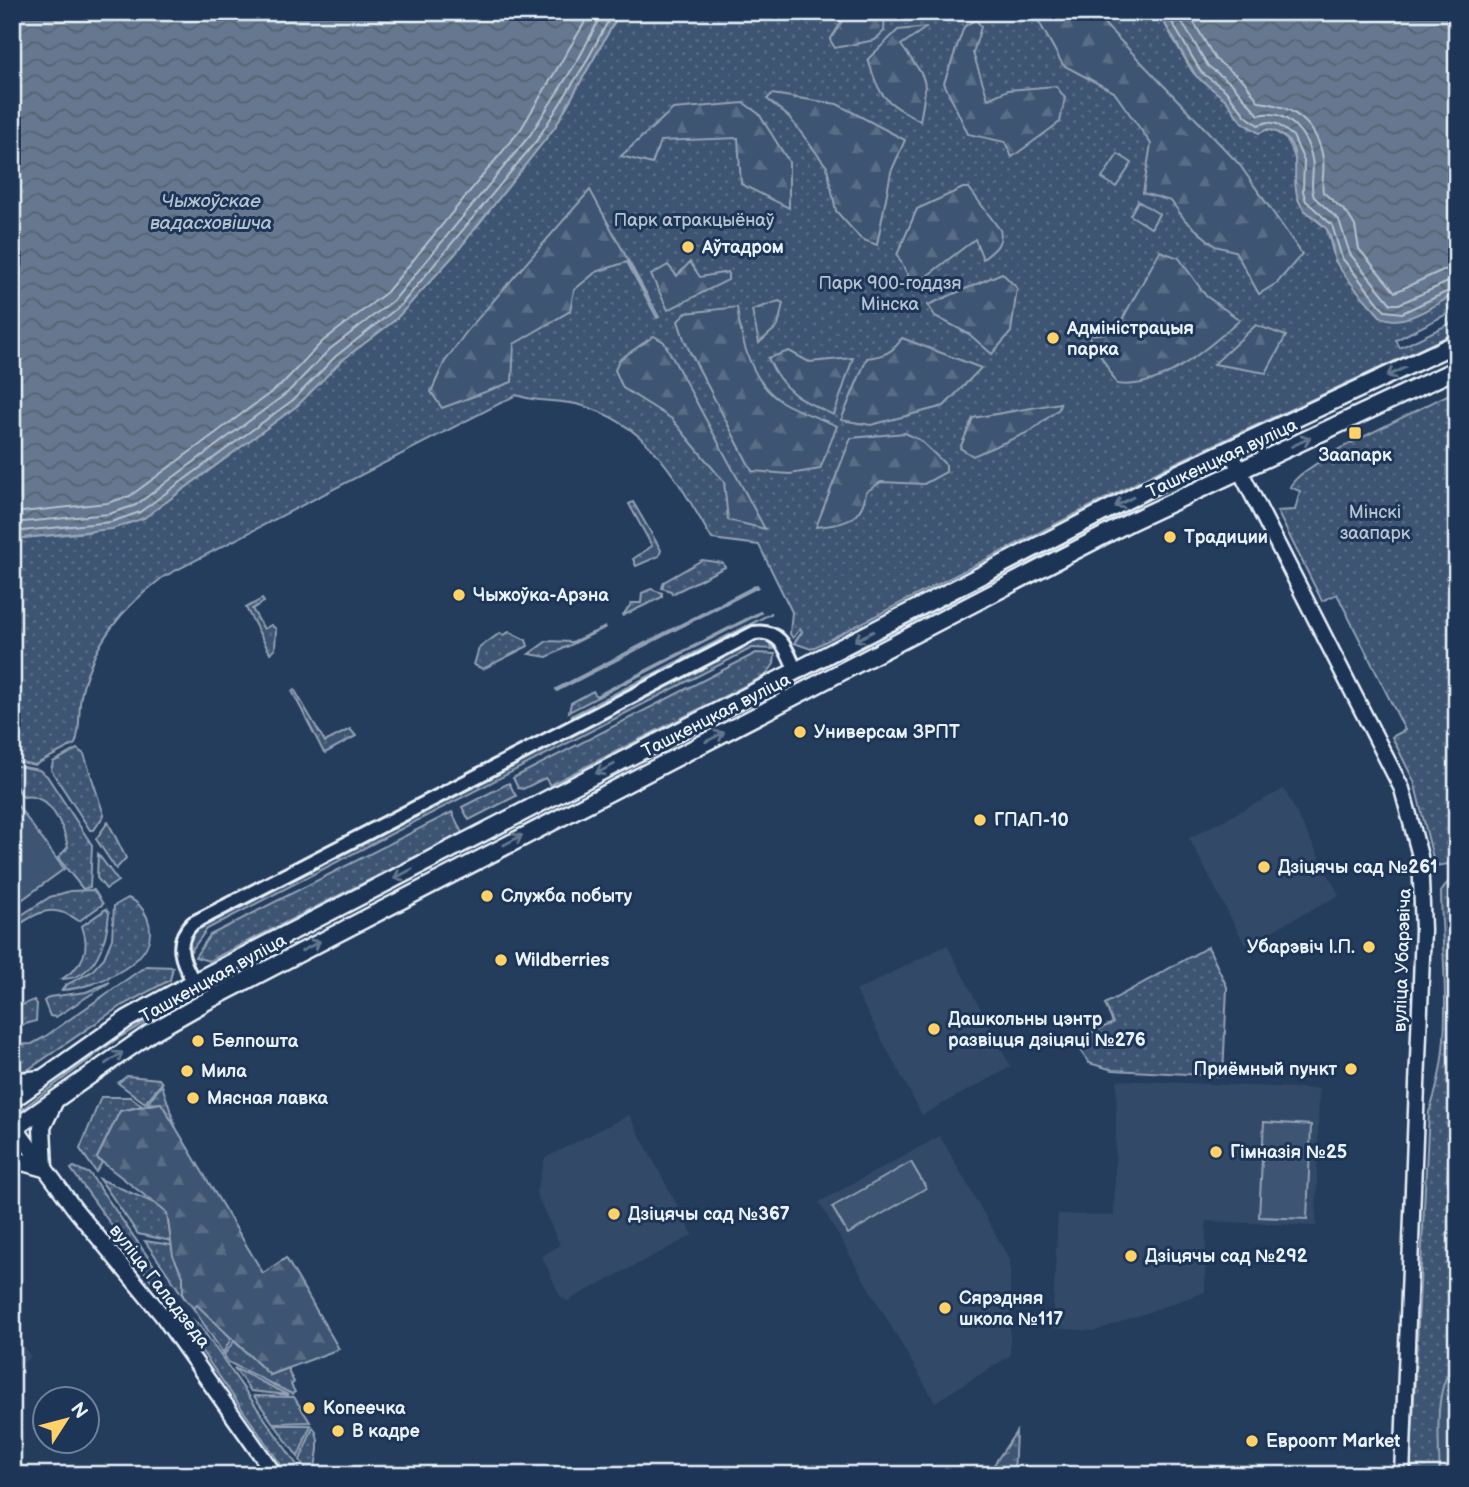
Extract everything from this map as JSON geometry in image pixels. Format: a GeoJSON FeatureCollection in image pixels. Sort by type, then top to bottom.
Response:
{"type":"FeatureCollection","features":[{"type":"Feature","properties":{"kind":"main road","name":"Ташкенцкая вуліца"},"geometry":{"type":"LineString","coordinates":[[12,1100],[127,1019],[194,982],[1229,449],[1457,344]]}},
{"type":"Feature","properties":{"kind":"main road","name":"Ташкенцкая вуліца"},"geometry":{"type":"LineString","coordinates":[[13,1127],[152,1032],[205,1002],[1132,521],[1457,369]]}},
{"type":"Feature","properties":{"kind":"main road","name":"вуліца Убарэвіча"},"geometry":{"type":"LineString","coordinates":[[1229,449],[1402,789],[1420,856],[1423,930],[1402,1475]]}},
{"type":"Feature","properties":{"kind":"main road"},"geometry":{"type":"LineString","coordinates":[[796,671],[806,690]]}},
{"type":"Feature","properties":{"kind":"main road"},"geometry":{"type":"LineString","coordinates":[[194,982],[205,1002]]}},
{"type":"Feature","properties":{"kind":"main road"},"geometry":{"type":"LineString","coordinates":[[12,1082],[46,1077]]}},
{"type":"Feature","properties":{"kind":"main road"},"geometry":{"type":"LineString","coordinates":[[12,1158],[44,1168],[42,1127],[57,1097]]}},
{"type":"Feature","properties":{"kind":"main road","name":"вуліца Галадзеда"},"geometry":{"type":"LineString","coordinates":[[13,1127],[162,1315],[275,1475]]}},
{"type":"Feature","properties":{"kind":"street"},"geometry":{"type":"LineString","coordinates":[[194,982],[181,960],[183,934],[193,923],[568,727],[754,633],[766,632],[777,637],[796,671]]}},
{"type":"Feature","properties":{"kind":"shaded area","name":"Дзіцячы сад №261"},"geometry":{"type":"Polygon","coordinates":[[[1284,789],[1339,895],[1245,945],[1189,838],[1284,789]]]}},
{"type":"Feature","properties":{"kind":"shaded area","name":"Дашкольны цэнтр развіцця дзіцяці №276"},"geometry":{"type":"Polygon","coordinates":[[[947,945],[1011,1067],[922,1115],[856,991],[947,945]]]}},
{"type":"Feature","properties":{"kind":"shaded area","name":"Гімназія №25"},"geometry":{"type":"Polygon","coordinates":[[[1117,1080],[1319,1089],[1316,1226],[1206,1221],[1205,1292],[1095,1331],[1052,1328],[1058,1214],[1114,1216],[1117,1080]]]}},
{"type":"Feature","properties":{"kind":"shaded area","name":"Дзіцячы сад №367"},"geometry":{"type":"Polygon","coordinates":[[[629,1115],[693,1235],[567,1301],[560,1296],[542,1256],[560,1245],[536,1193],[545,1158],[629,1115]]]}},
{"type":"Feature","properties":{"kind":"shaded area","name":"Сярэдняя школа №117"},"geometry":{"type":"Polygon","coordinates":[[[940,1136],[1010,1260],[1010,1356],[935,1402],[819,1202],[940,1136]]]}},
{"type":"Feature","properties":{"kind":"shaded area"},"geometry":{"type":"Polygon","coordinates":[[[12,1331],[31,1357],[12,1371],[12,1331]]]}},
{"type":"Feature","properties":{"kind":"green space","name":"Парк 900-годдзя Мінска"},"geometry":{"type":"Polygon","coordinates":[[[620,12],[1158,12],[1192,71],[1226,100],[1241,121],[1250,128],[1275,131],[1287,140],[1297,162],[1298,199],[1304,210],[1327,229],[1335,261],[1380,316],[1457,293],[1457,309],[1396,340],[1400,348],[1457,320],[1457,332],[1177,462],[811,649],[794,643],[802,632],[800,629],[793,638],[790,634],[792,612],[759,545],[712,539],[674,476],[644,440],[604,414],[580,405],[516,395],[163,577],[134,601],[101,644],[86,677],[81,696],[75,744],[35,765],[15,761],[12,539],[90,532],[166,502],[298,405],[341,361],[395,320],[455,254],[555,127],[620,12]]]}},
{"type":"Feature","properties":{"kind":"green space"},"geometry":{"type":"Polygon","coordinates":[[[848,12],[885,12],[884,31],[875,40],[835,48],[830,40],[848,12]]]}},
{"type":"Feature","properties":{"kind":"green space"},"geometry":{"type":"Polygon","coordinates":[[[1025,12],[1093,12],[1239,164],[1302,254],[1277,283],[1259,294],[1235,251],[1215,246],[1185,220],[1171,201],[1143,193],[1151,144],[1114,92],[1063,65],[1039,22],[1025,12]]]}},
{"type":"Feature","properties":{"kind":"green space"},"geometry":{"type":"Polygon","coordinates":[[[976,19],[981,27],[973,53],[988,99],[1008,90],[1056,86],[1065,98],[1060,122],[1012,157],[1005,142],[968,134],[944,83],[964,27],[976,19]]]}},
{"type":"Feature","properties":{"kind":"green space"},"geometry":{"type":"Polygon","coordinates":[[[927,27],[901,45],[924,79],[920,121],[885,98],[876,83],[868,59],[898,30],[927,27]]]}},
{"type":"Feature","properties":{"kind":"green space"},"geometry":{"type":"Polygon","coordinates":[[[772,94],[837,104],[905,140],[891,172],[877,245],[861,239],[836,211],[827,167],[789,117],[767,99],[772,94]]]}},
{"type":"Feature","properties":{"kind":"green space"},"geometry":{"type":"Polygon","coordinates":[[[744,103],[759,114],[789,162],[789,208],[741,184],[738,138],[660,141],[652,164],[621,156],[673,109],[744,103]]]}},
{"type":"Feature","properties":{"kind":"green space"},"geometry":{"type":"Polygon","coordinates":[[[1118,154],[1132,163],[1116,187],[1102,178],[1118,154]]]}},
{"type":"Feature","properties":{"kind":"green space"},"geometry":{"type":"Polygon","coordinates":[[[963,188],[969,188],[1000,230],[999,243],[983,259],[975,239],[914,286],[897,255],[917,209],[963,188]]]}},
{"type":"Feature","properties":{"kind":"green space"},"geometry":{"type":"Polygon","coordinates":[[[590,190],[659,317],[657,318],[627,262],[596,272],[574,290],[570,311],[514,344],[512,382],[442,408],[431,392],[444,363],[467,331],[590,190]]]}},
{"type":"Feature","properties":{"kind":"green space"},"geometry":{"type":"Polygon","coordinates":[[[1138,201],[1159,214],[1151,228],[1130,215],[1138,201]]]}},
{"type":"Feature","properties":{"kind":"green space"},"geometry":{"type":"Polygon","coordinates":[[[1160,251],[1179,258],[1206,296],[1240,320],[1199,354],[1167,374],[1150,381],[1117,384],[1089,335],[1107,333],[1118,327],[1160,251]]]}},
{"type":"Feature","properties":{"kind":"green space"},"geometry":{"type":"Polygon","coordinates":[[[690,262],[700,277],[728,272],[728,280],[668,310],[651,275],[668,265],[677,276],[690,262]]]}},
{"type":"Feature","properties":{"kind":"green space"},"geometry":{"type":"Polygon","coordinates":[[[1002,273],[1017,288],[1011,332],[992,354],[969,334],[935,316],[928,305],[1002,273]]]}},
{"type":"Feature","properties":{"kind":"green space"},"geometry":{"type":"Polygon","coordinates":[[[779,301],[783,303],[778,326],[759,343],[752,310],[779,301]]]}},
{"type":"Feature","properties":{"kind":"green space"},"geometry":{"type":"Polygon","coordinates":[[[737,307],[749,360],[762,384],[782,402],[837,426],[820,469],[790,474],[752,471],[685,342],[678,321],[686,313],[737,307]]]}},
{"type":"Feature","properties":{"kind":"green space"},"geometry":{"type":"Polygon","coordinates":[[[1256,325],[1286,336],[1266,373],[1214,364],[1256,325]]]}},
{"type":"Feature","properties":{"kind":"green space"},"geometry":{"type":"Polygon","coordinates":[[[654,336],[664,342],[765,529],[728,520],[724,482],[672,419],[623,388],[615,370],[619,360],[654,336]]]}},
{"type":"Feature","properties":{"kind":"green space"},"geometry":{"type":"Polygon","coordinates":[[[902,338],[981,368],[944,406],[871,425],[841,420],[867,358],[887,353],[902,338]]]}},
{"type":"Feature","properties":{"kind":"green space"},"geometry":{"type":"Polygon","coordinates":[[[789,351],[809,362],[853,358],[834,415],[803,400],[780,380],[768,358],[789,351]]]}},
{"type":"Feature","properties":{"kind":"green space","name":"Мінскі заапарк"},"geometry":{"type":"Polygon","coordinates":[[[1457,390],[1457,863],[1435,866],[1414,781],[1392,737],[1405,730],[1337,594],[1322,601],[1277,511],[1295,510],[1300,491],[1290,487],[1293,482],[1331,453],[1457,390]]]}},
{"type":"Feature","properties":{"kind":"green space"},"geometry":{"type":"Polygon","coordinates":[[[1060,403],[1059,409],[1031,431],[973,456],[960,448],[973,418],[1060,403]]]}},
{"type":"Feature","properties":{"kind":"green space"},"geometry":{"type":"Polygon","coordinates":[[[905,433],[920,440],[946,465],[946,472],[924,484],[881,482],[866,492],[860,510],[850,520],[816,527],[851,438],[905,433]]]}},
{"type":"Feature","properties":{"kind":"green space"},"geometry":{"type":"Polygon","coordinates":[[[633,502],[661,550],[659,556],[636,566],[633,559],[652,546],[629,504],[633,502]]]}},
{"type":"Feature","properties":{"kind":"green space"},"geometry":{"type":"Polygon","coordinates":[[[702,560],[723,563],[725,567],[672,594],[662,588],[664,582],[702,560]]]}},
{"type":"Feature","properties":{"kind":"green space"},"geometry":{"type":"Polygon","coordinates":[[[757,585],[758,587],[557,691],[556,689],[757,585]]]}},
{"type":"Feature","properties":{"kind":"green space"},"geometry":{"type":"Polygon","coordinates":[[[651,589],[662,593],[662,597],[622,616],[632,603],[641,603],[642,593],[651,589]]]}},
{"type":"Feature","properties":{"kind":"green space"},"geometry":{"type":"Polygon","coordinates":[[[262,599],[264,602],[252,609],[264,629],[271,625],[276,629],[275,649],[270,653],[246,608],[262,599]]]}},
{"type":"Feature","properties":{"kind":"green space"},"geometry":{"type":"Polygon","coordinates":[[[760,612],[569,712],[571,703],[593,691],[596,696],[760,612]]]}},
{"type":"Feature","properties":{"kind":"green space"},"geometry":{"type":"Polygon","coordinates":[[[772,613],[575,716],[571,716],[772,613]]]}},
{"type":"Feature","properties":{"kind":"green space"},"geometry":{"type":"Polygon","coordinates":[[[606,627],[547,657],[529,654],[547,641],[572,642],[606,627]]]}},
{"type":"Feature","properties":{"kind":"green space"},"geometry":{"type":"Polygon","coordinates":[[[509,632],[526,640],[528,646],[483,669],[474,665],[479,648],[500,633],[503,635],[509,632]]]}},
{"type":"Feature","properties":{"kind":"green space"},"geometry":{"type":"Polygon","coordinates":[[[758,637],[767,640],[773,649],[752,648],[207,929],[191,951],[189,937],[197,927],[758,637]]]}},
{"type":"Feature","properties":{"kind":"green space"},"geometry":{"type":"Polygon","coordinates":[[[756,653],[775,654],[774,664],[766,675],[550,785],[545,778],[523,789],[518,788],[513,778],[756,653]]]}},
{"type":"Feature","properties":{"kind":"green space"},"geometry":{"type":"Polygon","coordinates":[[[294,689],[325,742],[350,729],[356,736],[325,753],[292,691],[294,689]]]}},
{"type":"Feature","properties":{"kind":"green space"},"geometry":{"type":"Polygon","coordinates":[[[77,749],[84,754],[104,815],[94,830],[90,830],[51,770],[53,762],[77,749]]]}},
{"type":"Feature","properties":{"kind":"green space"},"geometry":{"type":"Polygon","coordinates":[[[12,765],[39,770],[47,776],[92,845],[90,887],[83,889],[58,858],[68,847],[59,821],[48,805],[32,797],[23,797],[12,781],[12,765]]]}},
{"type":"Feature","properties":{"kind":"green space"},"geometry":{"type":"Polygon","coordinates":[[[509,783],[516,796],[469,820],[462,807],[509,783]]]}},
{"type":"Feature","properties":{"kind":"green space"},"geometry":{"type":"Polygon","coordinates":[[[12,798],[64,869],[12,907],[12,798]]]}},
{"type":"Feature","properties":{"kind":"green space"},"geometry":{"type":"Polygon","coordinates":[[[452,812],[462,833],[209,961],[195,957],[210,935],[452,812]]]}},
{"type":"Feature","properties":{"kind":"green space"},"geometry":{"type":"Polygon","coordinates":[[[108,822],[126,858],[116,869],[96,839],[108,822]]]}},
{"type":"Feature","properties":{"kind":"green space"},"geometry":{"type":"Polygon","coordinates":[[[98,854],[118,881],[106,889],[97,878],[98,854]]]}},
{"type":"Feature","properties":{"kind":"green space"},"geometry":{"type":"Polygon","coordinates":[[[1457,881],[1457,1475],[1410,1475],[1429,1112],[1442,1059],[1444,1031],[1441,892],[1448,882],[1457,881]]]}},
{"type":"Feature","properties":{"kind":"green space"},"geometry":{"type":"Polygon","coordinates":[[[94,890],[103,904],[79,921],[61,912],[44,912],[12,930],[12,921],[50,897],[70,891],[94,890]]]}},
{"type":"Feature","properties":{"kind":"green space"},"geometry":{"type":"Polygon","coordinates":[[[128,898],[139,905],[147,917],[150,933],[146,947],[137,959],[108,978],[62,990],[66,985],[91,972],[104,958],[112,939],[114,906],[128,898]]]}},
{"type":"Feature","properties":{"kind":"green space"},"geometry":{"type":"Polygon","coordinates":[[[106,909],[109,913],[108,924],[98,956],[83,972],[62,979],[83,957],[86,943],[82,926],[106,909]]]}},
{"type":"Feature","properties":{"kind":"green space"},"geometry":{"type":"Polygon","coordinates":[[[1208,947],[1227,987],[1223,1076],[1113,1070],[1089,1063],[1075,1040],[1113,1023],[1105,1004],[1208,947]]]}},
{"type":"Feature","properties":{"kind":"green space"},"geometry":{"type":"Polygon","coordinates":[[[146,966],[173,967],[170,980],[119,1007],[29,1069],[12,1074],[12,1045],[32,1044],[43,1038],[146,966]]]}},
{"type":"Feature","properties":{"kind":"green space"},"geometry":{"type":"Polygon","coordinates":[[[110,982],[56,1017],[50,1016],[44,1001],[49,997],[86,992],[110,982]]]}},
{"type":"Feature","properties":{"kind":"green space"},"geometry":{"type":"Polygon","coordinates":[[[184,996],[185,999],[117,1039],[22,1109],[97,1053],[129,1025],[184,996]]]}},
{"type":"Feature","properties":{"kind":"green space"},"geometry":{"type":"Polygon","coordinates":[[[34,1000],[37,1004],[36,1021],[22,1025],[12,1023],[12,1009],[34,1000]]]}},
{"type":"Feature","properties":{"kind":"green space"},"geometry":{"type":"Polygon","coordinates":[[[127,1076],[159,1079],[162,1083],[145,1103],[118,1083],[127,1076]]]}},
{"type":"Feature","properties":{"kind":"green space"},"geometry":{"type":"Polygon","coordinates":[[[162,1085],[176,1128],[161,1103],[147,1104],[162,1085]]]}},
{"type":"Feature","properties":{"kind":"green space"},"geometry":{"type":"Polygon","coordinates":[[[101,1097],[131,1097],[142,1106],[120,1111],[97,1158],[102,1163],[96,1172],[80,1149],[101,1097]]]}},
{"type":"Feature","properties":{"kind":"green space"},"geometry":{"type":"Polygon","coordinates":[[[1457,1100],[1457,1204],[1447,1178],[1453,1107],[1457,1100]]]}},
{"type":"Feature","properties":{"kind":"green space"},"geometry":{"type":"Polygon","coordinates":[[[161,1103],[263,1273],[286,1258],[339,1349],[270,1375],[197,1305],[193,1308],[183,1296],[183,1276],[173,1256],[167,1213],[97,1158],[120,1111],[161,1103]]]}},
{"type":"Feature","properties":{"kind":"green space"},"geometry":{"type":"Polygon","coordinates":[[[1264,1122],[1311,1125],[1307,1219],[1259,1217],[1264,1122]]]}},
{"type":"Feature","properties":{"kind":"green space"},"geometry":{"type":"Polygon","coordinates":[[[911,1162],[926,1188],[848,1234],[832,1207],[911,1162]]]}},
{"type":"Feature","properties":{"kind":"green space"},"geometry":{"type":"Polygon","coordinates":[[[74,1167],[90,1174],[176,1297],[173,1304],[169,1305],[71,1169],[74,1167]]]}},
{"type":"Feature","properties":{"kind":"green space"},"geometry":{"type":"Polygon","coordinates":[[[100,1179],[154,1203],[167,1213],[171,1241],[138,1234],[100,1179]]]}},
{"type":"Feature","properties":{"kind":"green space"},"geometry":{"type":"Polygon","coordinates":[[[145,1241],[171,1245],[183,1276],[183,1296],[145,1241]]]}},
{"type":"Feature","properties":{"kind":"green space"},"geometry":{"type":"Polygon","coordinates":[[[197,1304],[231,1339],[223,1353],[193,1308],[197,1304]]]}},
{"type":"Feature","properties":{"kind":"green space"},"geometry":{"type":"Polygon","coordinates":[[[193,1320],[200,1326],[304,1475],[288,1475],[196,1343],[193,1320]]]}},
{"type":"Feature","properties":{"kind":"green space"},"geometry":{"type":"Polygon","coordinates":[[[234,1341],[270,1375],[289,1368],[294,1382],[291,1385],[295,1392],[292,1394],[228,1362],[224,1355],[234,1341]]]}},
{"type":"Feature","properties":{"kind":"green space"},"geometry":{"type":"Polygon","coordinates":[[[1457,1363],[1457,1475],[1440,1475],[1440,1399],[1449,1372],[1457,1363]]]}},
{"type":"Feature","properties":{"kind":"green space"},"geometry":{"type":"Polygon","coordinates":[[[234,1368],[288,1395],[251,1391],[234,1368]]]}},
{"type":"Feature","properties":{"kind":"green space"},"geometry":{"type":"Polygon","coordinates":[[[254,1396],[294,1397],[310,1422],[273,1423],[254,1396]]]}},
{"type":"Feature","properties":{"kind":"green space"},"geometry":{"type":"Polygon","coordinates":[[[275,1425],[311,1425],[298,1457],[275,1425]]]}},
{"type":"Feature","properties":{"kind":"green space"},"geometry":{"type":"Polygon","coordinates":[[[313,1427],[318,1448],[314,1471],[309,1475],[300,1460],[313,1427]]]}},
{"type":"Feature","properties":{"kind":"green space"},"geometry":{"type":"Polygon","coordinates":[[[1016,1432],[1014,1475],[987,1475],[1016,1432]]]}},
{"type":"Feature","properties":{"kind":"water","name":"Чыжоўскае вадасховішча"},"geometry":{"type":"Polygon","coordinates":[[[12,12],[620,12],[555,127],[455,254],[395,320],[341,361],[298,405],[144,518],[112,529],[12,539],[12,12]]]}},
{"type":"Feature","properties":{"kind":"water"},"geometry":{"type":"Polygon","coordinates":[[[1158,12],[1457,12],[1457,293],[1409,318],[1399,320],[1380,316],[1340,269],[1334,258],[1328,231],[1301,206],[1296,190],[1294,150],[1289,142],[1268,129],[1259,133],[1241,121],[1226,100],[1196,76],[1158,12]]]}},
{"type":"Feature","properties":{"kind":"place","name":"Аўтадром"},"geometry":{"type":"Point","coordinates":[688,247]}},
{"type":"Feature","properties":{"kind":"place","name":"Адміністрацыя парка"},"geometry":{"type":"Point","coordinates":[1053,338]}},
{"type":"Feature","properties":{"kind":"place","name":"Заапарк"},"geometry":{"type":"Point","coordinates":[1355,433]}},
{"type":"Feature","properties":{"kind":"place","name":"Традиции"},"geometry":{"type":"Point","coordinates":[1170,537]}},
{"type":"Feature","properties":{"kind":"place","name":"Чыжоўка-Арэна"},"geometry":{"type":"Point","coordinates":[459,595]}},
{"type":"Feature","properties":{"kind":"place","name":"Универсам ЗРПТ"},"geometry":{"type":"Point","coordinates":[800,732]}},
{"type":"Feature","properties":{"kind":"place","name":"ГПАП-10"},"geometry":{"type":"Point","coordinates":[980,820]}},
{"type":"Feature","properties":{"kind":"place","name":"Дзіцячы сад №261"},"geometry":{"type":"Point","coordinates":[1264,867]}},
{"type":"Feature","properties":{"kind":"place","name":"Служба побыту"},"geometry":{"type":"Point","coordinates":[487,896]}},
{"type":"Feature","properties":{"kind":"place","name":"Убарэвіч І.П."},"geometry":{"type":"Point","coordinates":[1369,947]}},
{"type":"Feature","properties":{"kind":"place","name":"Wildberries"},"geometry":{"type":"Point","coordinates":[501,960]}},
{"type":"Feature","properties":{"kind":"place","name":"Дашкольны цэнтр развіцця дзіцяці №276"},"geometry":{"type":"Point","coordinates":[934,1029]}},
{"type":"Feature","properties":{"kind":"place","name":"Белпошта"},"geometry":{"type":"Point","coordinates":[198,1041]}},
{"type":"Feature","properties":{"kind":"place","name":"Приёмный пункт"},"geometry":{"type":"Point","coordinates":[1351,1069]}},
{"type":"Feature","properties":{"kind":"place","name":"Мила"},"geometry":{"type":"Point","coordinates":[187,1071]}},
{"type":"Feature","properties":{"kind":"place","name":"Мясная лавка"},"geometry":{"type":"Point","coordinates":[193,1098]}},
{"type":"Feature","properties":{"kind":"place","name":"Гімназія №25"},"geometry":{"type":"Point","coordinates":[1216,1152]}},
{"type":"Feature","properties":{"kind":"place","name":"Дзіцячы сад №367"},"geometry":{"type":"Point","coordinates":[614,1214]}},
{"type":"Feature","properties":{"kind":"place","name":"Дзіцячы сад №292"},"geometry":{"type":"Point","coordinates":[1131,1256]}},
{"type":"Feature","properties":{"kind":"place","name":"Сярэдняя школа №117"},"geometry":{"type":"Point","coordinates":[945,1308]}},
{"type":"Feature","properties":{"kind":"place","name":"Копеечка"},"geometry":{"type":"Point","coordinates":[309,1408]}},
{"type":"Feature","properties":{"kind":"place","name":"В кадре"},"geometry":{"type":"Point","coordinates":[338,1431]}},
{"type":"Feature","properties":{"kind":"place","name":"Евроопт Market"},"geometry":{"type":"Point","coordinates":[1252,1441]}},
{"type":"Feature","properties":{"kind":"park label","name":"Парк атракцыёнаў"},"geometry":{"type":"Point","coordinates":[694,220]}}]}
